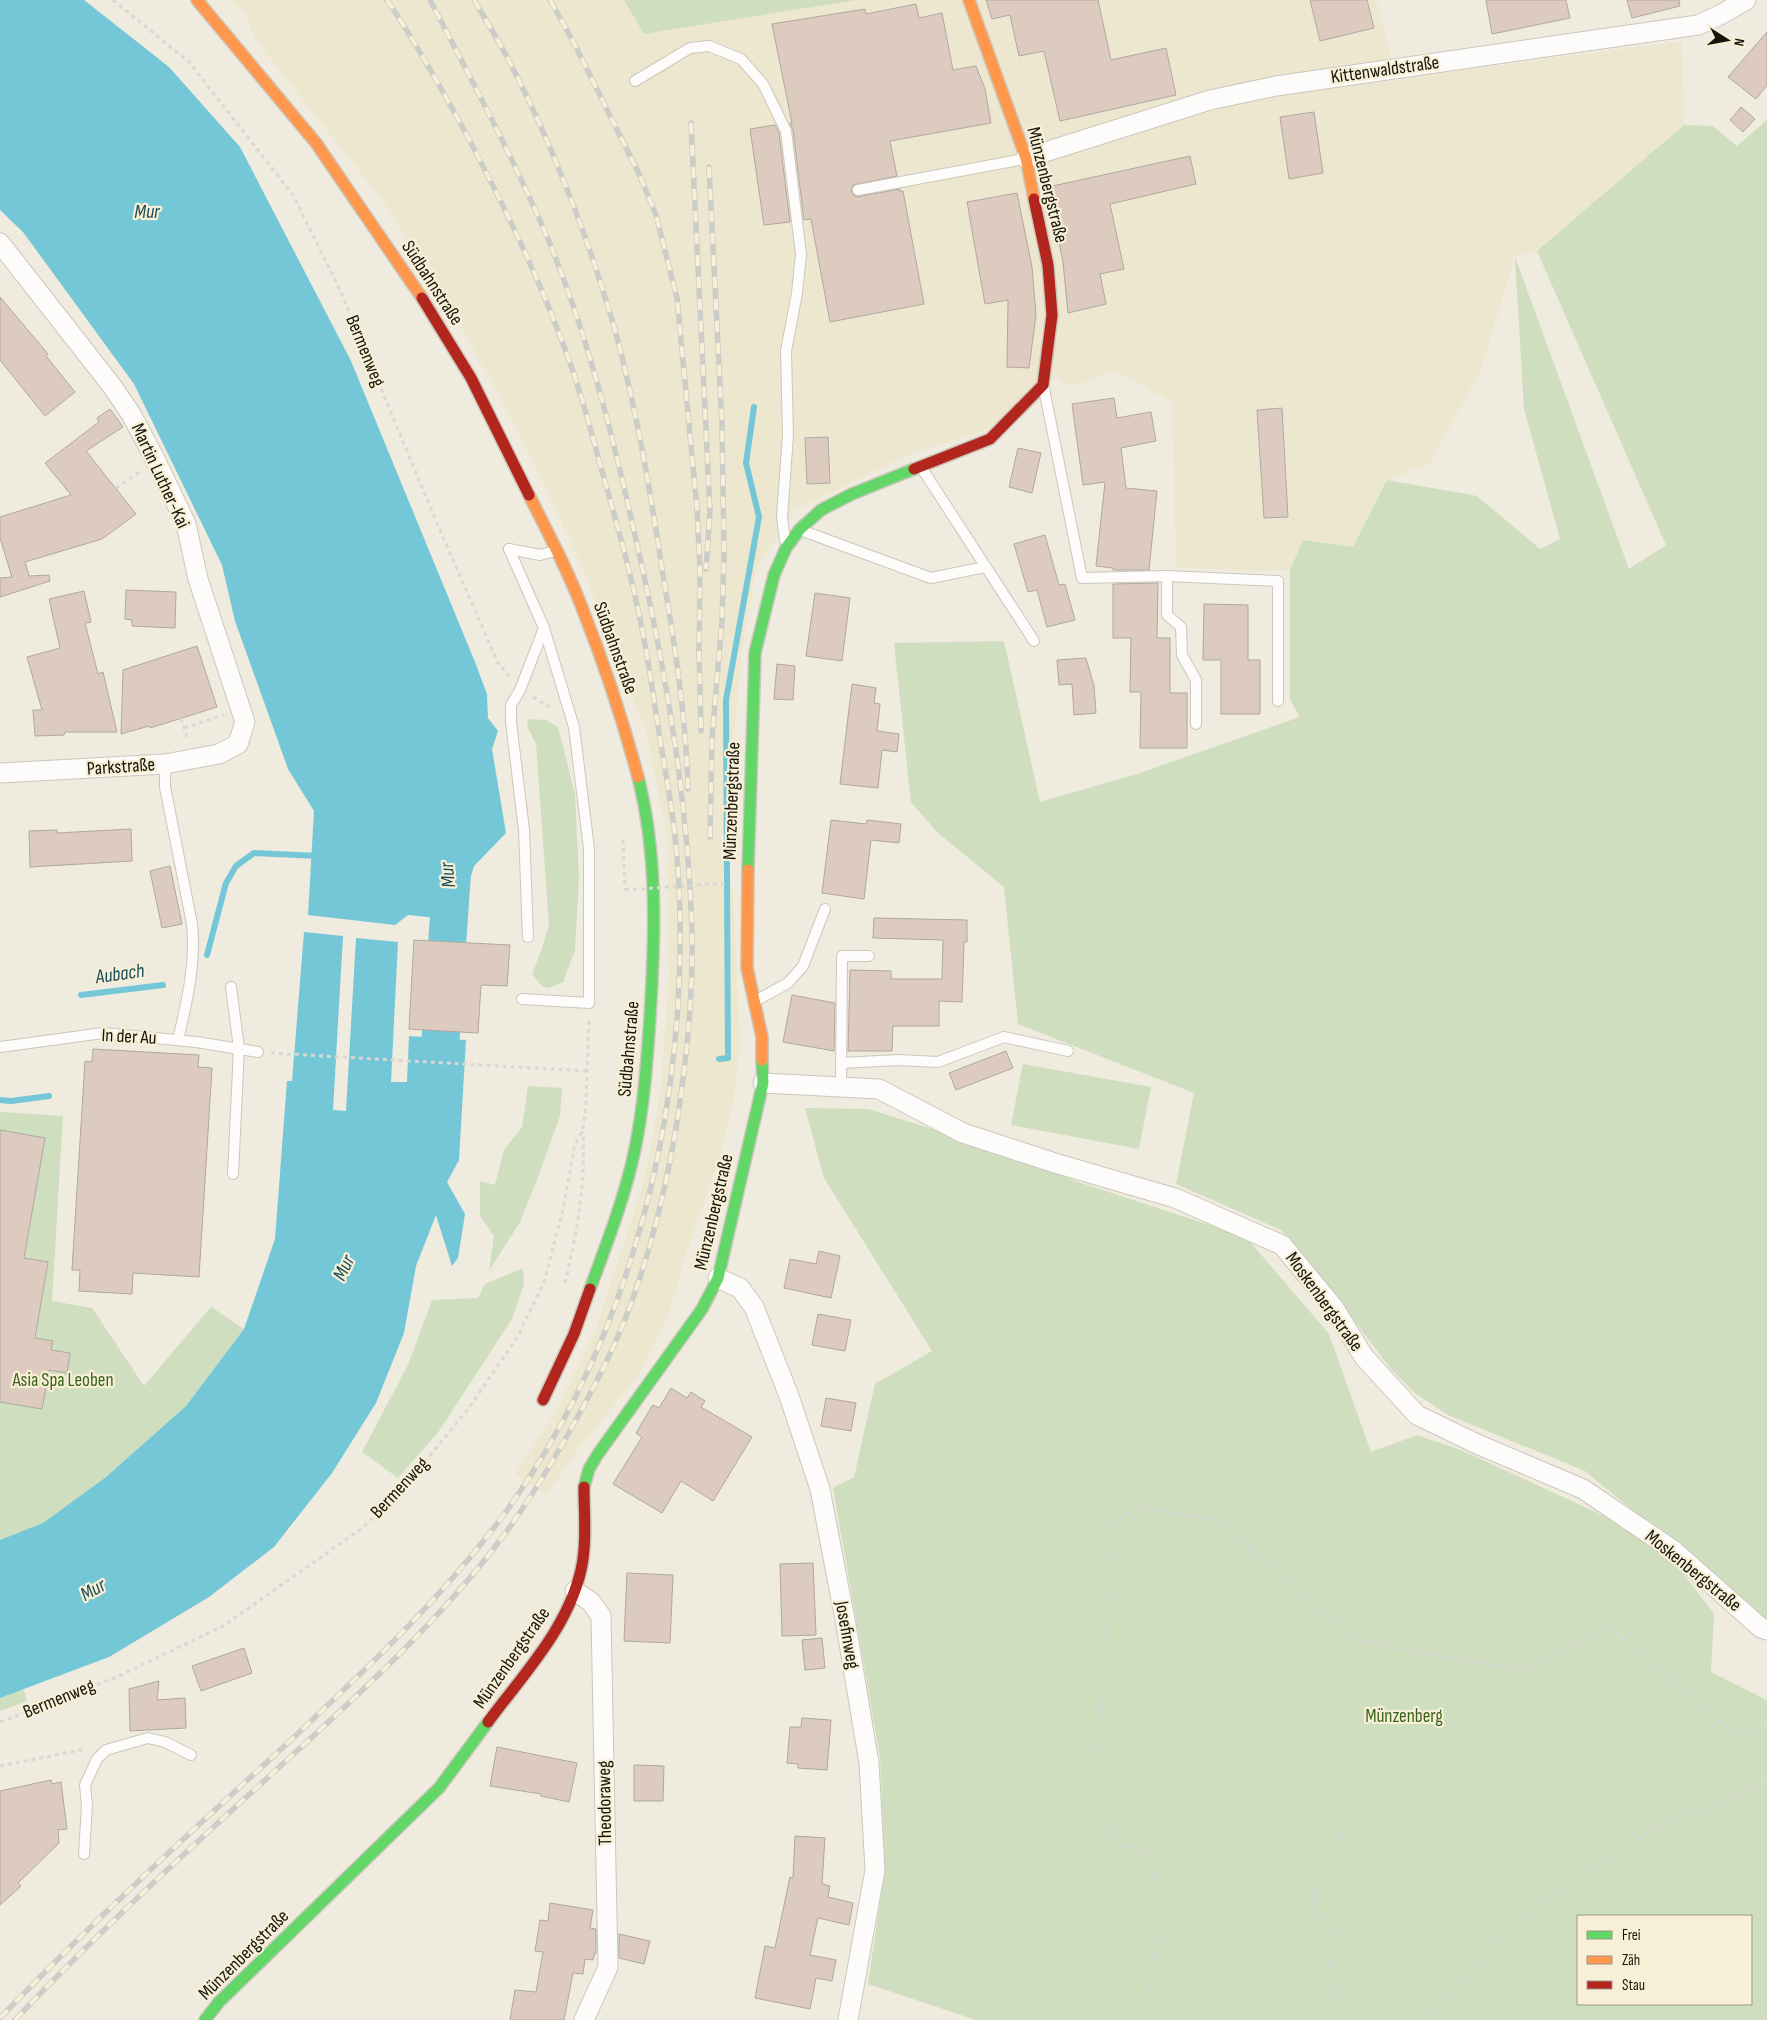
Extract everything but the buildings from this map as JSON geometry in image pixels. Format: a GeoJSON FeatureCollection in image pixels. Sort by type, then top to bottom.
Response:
{"type":"FeatureCollection","features":[{"type":"Feature","properties":{"kind":"street","name":"Südbahnstraße"},"geometry":{"type":"LineString","coordinates":[[197,0],[316,143],[423,300],[470,378],[557,551],[584,612],[620,716],[641,790],[648,822],[652,864],[654,960],[646,1080],[635,1149],[619,1211],[592,1287],[574,1334],[543,1400]]}},
{"type":"Feature","properties":{"kind":"street","name":"Münzenbergstraße"},"geometry":{"type":"LineString","coordinates":[[205,2020],[219,2002],[440,1788],[552,1636],[575,1591],[581,1570],[584,1550],[584,1485],[589,1469],[702,1309],[718,1278],[764,1083],[762,1037],[747,968],[748,838],[755,653],[774,575],[786,548],[800,529],[821,510],[852,494],[990,439],[1043,385],[1052,315],[1048,265],[1026,158],[968,0]]}},
{"type":"Feature","properties":{"kind":"street","name":"Kittenwaldstraße"},"geometry":{"type":"LineString","coordinates":[[1026,158],[1210,100],[1276,86],[1698,24],[1720,15],[1746,0]]}},
{"type":"Feature","properties":{"kind":"street","name":"Martin Luther-Kai"},"geometry":{"type":"LineString","coordinates":[[0,243],[112,386],[131,414],[186,524],[198,579],[244,722],[238,744]]}},
{"type":"Feature","properties":{"kind":"street","name":"Parkstraße"},"geometry":{"type":"LineString","coordinates":[[0,773],[165,764],[219,754],[238,744]]}},
{"type":"Feature","properties":{"kind":"street","name":"Moskenbergstraße"},"geometry":{"type":"LineString","coordinates":[[764,1083],[879,1089],[963,1133],[1055,1163],[1175,1198],[1282,1245],[1334,1308],[1364,1357],[1417,1415],[1477,1444],[1583,1489],[1673,1550],[1761,1628],[1767,1630]]}},
{"type":"Feature","properties":{"kind":"street","name":"Josefinweg"},"geometry":{"type":"LineString","coordinates":[[718,1278],[740,1288],[754,1307],[789,1396],[820,1489],[847,1634],[869,1763],[875,1870],[848,2020]]}},
{"type":"Feature","properties":{"kind":"street","name":"Theodoraweg"},"geometry":{"type":"LineString","coordinates":[[575,1591],[591,1602],[601,1616],[608,1967],[584,2020]]}},
{"type":"Feature","properties":{"kind":"lane"},"geometry":{"type":"LineString","coordinates":[[635,81],[690,48],[709,46],[741,58],[763,84],[786,131],[801,254],[797,293],[786,351],[788,435],[782,518],[786,548]]}},
{"type":"Feature","properties":{"kind":"lane"},"geometry":{"type":"LineString","coordinates":[[858,190],[1026,158]]}},
{"type":"Feature","properties":{"kind":"lane","name":"Münzenbergstraße"},"geometry":{"type":"LineString","coordinates":[[1043,385],[1082,578],[1167,576],[1278,581],[1278,701]]}},
{"type":"Feature","properties":{"kind":"lane"},"geometry":{"type":"LineString","coordinates":[[921,466],[1034,641]]}},
{"type":"Feature","properties":{"kind":"lane"},"geometry":{"type":"LineString","coordinates":[[800,529],[931,578],[985,567]]}},
{"type":"Feature","properties":{"kind":"lane"},"geometry":{"type":"LineString","coordinates":[[522,999],[589,1003],[589,849],[574,727],[544,628],[509,549],[540,555],[557,551]]}},
{"type":"Feature","properties":{"kind":"lane"},"geometry":{"type":"LineString","coordinates":[[1167,576],[1167,615],[1181,627],[1182,655],[1196,680],[1196,724]]}},
{"type":"Feature","properties":{"kind":"lane"},"geometry":{"type":"LineString","coordinates":[[528,937],[524,830],[511,722],[511,705],[520,690],[544,628]]}},
{"type":"Feature","properties":{"kind":"lane"},"geometry":{"type":"LineString","coordinates":[[165,764],[165,788],[192,924],[194,945],[191,981],[178,1040]]}},
{"type":"Feature","properties":{"kind":"lane"},"geometry":{"type":"LineString","coordinates":[[754,1001],[788,983],[803,966],[825,909]]}},
{"type":"Feature","properties":{"kind":"lane"},"geometry":{"type":"LineString","coordinates":[[841,1086],[842,956],[868,956]]}},
{"type":"Feature","properties":{"kind":"lane"},"geometry":{"type":"LineString","coordinates":[[231,987],[239,1048],[233,1174]]}},
{"type":"Feature","properties":{"kind":"lane","name":"In der Au"},"geometry":{"type":"LineString","coordinates":[[0,1047],[103,1034],[178,1040],[258,1052]]}},
{"type":"Feature","properties":{"kind":"lane"},"geometry":{"type":"LineString","coordinates":[[842,1063],[898,1060],[938,1062],[1004,1037],[1068,1051]]}},
{"type":"Feature","properties":{"kind":"lane"},"geometry":{"type":"LineString","coordinates":[[84,1854],[85,1785],[97,1759],[106,1750],[148,1738],[165,1742],[190,1755]]}},
{"type":"Feature","properties":{"kind":"path","name":"Bermenweg"},"geometry":{"type":"LineString","coordinates":[[113,0],[189,62],[293,195],[340,290],[498,663],[520,690],[550,707],[574,727]]}},
{"type":"Feature","properties":{"kind":"path"},"geometry":{"type":"LineString","coordinates":[[116,488],[156,462]]}},
{"type":"Feature","properties":{"kind":"path"},"geometry":{"type":"LineString","coordinates":[[184,728],[226,714],[224,706]]}},
{"type":"Feature","properties":{"kind":"path"},"geometry":{"type":"LineString","coordinates":[[623,836],[625,890],[728,883]]}},
{"type":"Feature","properties":{"kind":"path","name":"Bermenweg"},"geometry":{"type":"LineString","coordinates":[[0,1722],[118,1676],[223,1626],[361,1529],[400,1492],[469,1408],[518,1336],[544,1282],[563,1209],[575,1144],[583,1130],[589,1003]]}},
{"type":"Feature","properties":{"kind":"path"},"geometry":{"type":"LineString","coordinates":[[258,1052],[587,1072]]}},
{"type":"Feature","properties":{"kind":"path"},"geometry":{"type":"LineString","coordinates":[[564,1287],[577,1232],[582,1195],[585,1160],[583,1130]]}},
{"type":"Feature","properties":{"kind":"path"},"geometry":{"type":"LineString","coordinates":[[1146,2020],[1156,1934],[1157,1897],[1150,1852],[1117,1844],[1106,1827],[1098,1775],[1111,1525],[1136,1506],[1220,1521],[1355,1640],[1527,1670],[1612,1630],[1738,1738],[1767,1720]]}},
{"type":"Feature","properties":{"kind":"path"},"geometry":{"type":"LineString","coordinates":[[0,1766],[82,1749],[106,1750]]}},
{"type":"Feature","properties":{"kind":"path"},"geometry":{"type":"LineString","coordinates":[[1414,2020],[1440,2003],[1530,1909],[1630,1844],[1660,1827],[1767,1782]]}},
{"type":"Feature","properties":{"kind":"path"},"geometry":{"type":"LineString","coordinates":[[1351,2020],[1334,1994],[1340,1981],[1328,1967],[1338,1936],[1314,1913],[1312,1892],[1333,1860],[1337,1839],[1357,1815]]}},
{"type":"Feature","properties":{"kind":"shaded area"},"geometry":{"type":"Polygon","coordinates":[[[228,0],[624,0],[644,34],[856,0],[1376,0],[1396,79],[1682,41],[1684,125],[1537,251],[1515,257],[1480,372],[1430,463],[1387,480],[1353,547],[1303,540],[1290,570],[1257,572],[1176,567],[1172,403],[1133,379],[1111,370],[1081,384],[1064,384],[1056,378],[983,432],[912,453],[794,511],[756,570],[742,650],[734,733],[733,835],[720,837],[733,892],[740,1046],[734,1097],[723,1146],[686,1254],[670,1310],[647,1360],[637,1377],[580,1447],[547,1494],[515,1474],[557,1409],[596,1328],[641,1190],[650,1153],[661,1087],[669,975],[668,842],[647,735],[580,562],[529,453],[472,346],[383,201],[255,39],[244,12],[228,0]]]}},
{"type":"Feature","properties":{"kind":"green space"},"geometry":{"type":"Polygon","coordinates":[[[624,0],[856,0],[644,34],[624,0]]]}},
{"type":"Feature","properties":{"kind":"green space"},"geometry":{"type":"Polygon","coordinates":[[[1767,120],[1767,1621],[1585,1471],[1448,1415],[1416,1394],[1391,1369],[1323,1280],[1281,1230],[1176,1184],[1194,1093],[1018,1024],[1004,887],[938,833],[911,802],[894,643],[1004,641],[1040,802],[1137,774],[1300,717],[1290,700],[1290,570],[1303,540],[1353,547],[1387,480],[1477,496],[1540,549],[1560,539],[1524,409],[1515,257],[1629,569],[1666,545],[1537,251],[1684,125],[1713,126],[1737,146],[1767,120]]]}},
{"type":"Feature","properties":{"kind":"green space"},"geometry":{"type":"Polygon","coordinates":[[[527,719],[546,720],[558,727],[575,794],[579,878],[575,950],[563,982],[549,988],[542,986],[532,974],[549,925],[536,744],[528,728],[527,719]]]}},
{"type":"Feature","properties":{"kind":"green space"},"geometry":{"type":"Polygon","coordinates":[[[1023,1064],[1151,1087],[1139,1149],[1011,1125],[1023,1064]]]}},
{"type":"Feature","properties":{"kind":"green space"},"geometry":{"type":"Polygon","coordinates":[[[528,1086],[562,1088],[560,1116],[520,1222],[489,1271],[494,1236],[480,1216],[480,1181],[495,1185],[504,1150],[522,1127],[528,1086]]]}},
{"type":"Feature","properties":{"kind":"green space","name":"Münzenberg"},"geometry":{"type":"Polygon","coordinates":[[[805,1108],[868,1109],[968,1140],[1078,1182],[1246,1237],[1329,1334],[1371,1452],[1417,1435],[1461,1450],[1604,1516],[1672,1559],[1714,1614],[1711,1672],[1767,1700],[1767,2020],[976,2020],[868,1984],[885,1868],[880,1757],[833,1488],[854,1477],[875,1384],[932,1351],[824,1178],[805,1108]]]}},
{"type":"Feature","properties":{"kind":"green space","name":"Asia Spa Leoben"},"geometry":{"type":"Polygon","coordinates":[[[0,1112],[63,1116],[52,1301],[92,1308],[144,1386],[211,1307],[244,1329],[186,1406],[106,1477],[43,1523],[0,1540],[0,1112]]]}},
{"type":"Feature","properties":{"kind":"green space"},"geometry":{"type":"Polygon","coordinates":[[[523,1268],[524,1284],[512,1319],[439,1431],[398,1478],[362,1452],[408,1365],[432,1300],[478,1298],[485,1284],[523,1268]]]}},
{"type":"Feature","properties":{"kind":"green space"},"geometry":{"type":"Polygon","coordinates":[[[23,1689],[27,1701],[0,1711],[0,1698],[23,1689]]]}},
{"type":"Feature","properties":{"kind":"water","name":"Mur"},"geometry":{"type":"Polygon","coordinates":[[[0,0],[84,0],[169,67],[240,147],[351,361],[475,662],[487,694],[488,718],[498,731],[492,749],[506,833],[474,866],[468,886],[467,921],[408,915],[395,925],[308,915],[314,811],[288,769],[235,621],[222,565],[134,384],[23,232],[0,210],[0,0]]]}},
{"type":"Feature","properties":{"kind":"water","name":"Mur"},"geometry":{"type":"Polygon","coordinates":[[[304,932],[343,936],[333,1110],[346,1111],[356,938],[398,942],[391,1082],[407,1082],[409,1036],[466,1040],[459,1160],[447,1182],[465,1214],[458,1258],[452,1266],[436,1215],[416,1266],[404,1333],[376,1403],[332,1473],[274,1547],[209,1597],[109,1657],[0,1698],[0,1540],[43,1523],[106,1477],[186,1406],[244,1329],[275,1239],[287,1081],[292,1081],[304,932]]]}},
{"type":"Feature","properties":{"kind":"waterway"},"geometry":{"type":"LineString","coordinates":[[719,1059],[728,1058],[726,700],[759,517],[746,463],[754,407]]}},
{"type":"Feature","properties":{"kind":"waterway"},"geometry":{"type":"LineString","coordinates":[[207,955],[226,883],[236,866],[254,853],[319,856]]}},
{"type":"Feature","properties":{"kind":"waterway","name":"Mur"},"geometry":{"type":"LineString","coordinates":[[437,1090],[452,873],[450,868]]}},
{"type":"Feature","properties":{"kind":"waterway","name":"Aubach"},"geometry":{"type":"LineString","coordinates":[[81,995],[163,985]]}},
{"type":"Feature","properties":{"kind":"waterway","name":"Aubach"},"geometry":{"type":"LineString","coordinates":[[0,1100],[11,1101],[49,1096]]}},
{"type":"Feature","properties":{"kind":"railway"},"geometry":{"type":"LineString","coordinates":[[0,2018],[102,1916],[309,1723],[400,1635],[457,1572],[510,1506],[546,1450],[578,1391],[606,1330],[628,1267],[647,1202],[662,1137],[672,1070],[678,1004],[680,956],[679,880],[674,830],[649,668],[629,569],[582,400],[559,333],[535,274],[464,130],[387,0]]}},
{"type":"Feature","properties":{"kind":"railway"},"geometry":{"type":"LineString","coordinates":[[15,2020],[142,1893],[394,1660],[450,1601],[501,1539],[557,1454],[612,1349],[638,1283],[659,1213],[667,1177],[674,1142],[688,1034],[692,930],[690,883],[681,791],[668,699],[651,608],[602,399],[563,278],[521,178],[430,0]]}},
{"type":"Feature","properties":{"kind":"railway"},"geometry":{"type":"LineString","coordinates":[[474,0],[507,57],[553,154],[579,221],[613,323],[636,416],[672,628],[685,735],[688,789]]}},
{"type":"Feature","properties":{"kind":"railway"},"geometry":{"type":"LineString","coordinates":[[550,0],[574,43],[640,176],[656,215],[677,298],[697,508],[700,569],[699,656]]}},
{"type":"Feature","properties":{"kind":"railway"},"geometry":{"type":"LineString","coordinates":[[691,123],[710,512],[706,569]]}},
{"type":"Feature","properties":{"kind":"railway"},"geometry":{"type":"LineString","coordinates":[[709,167],[722,424],[724,553],[722,620],[712,738],[710,837]]}},
{"type":"Feature","properties":{"kind":"railway"},"geometry":{"type":"LineString","coordinates":[[699,651],[701,731]]}},
{"type":"Feature","properties":{"kind":"traffic: fast"},"geometry":{"type":"LineString","coordinates":[[748,870],[755,653],[774,575],[786,548],[800,529],[821,510],[852,494],[914,469]]}},
{"type":"Feature","properties":{"kind":"traffic: fast"},"geometry":{"type":"LineString","coordinates":[[590,1289],[615,1220],[631,1167],[641,1116],[646,1067],[654,926],[649,836],[638,777]]}},
{"type":"Feature","properties":{"kind":"traffic: fast"},"geometry":{"type":"LineString","coordinates":[[584,1487],[589,1469],[598,1454],[702,1309],[718,1278],[763,1083],[762,1060]]}},
{"type":"Feature","properties":{"kind":"traffic: fast"},"geometry":{"type":"LineString","coordinates":[[205,2020],[219,2002],[439,1788],[488,1722]]}},
{"type":"Feature","properties":{"kind":"traffic: slow"},"geometry":{"type":"LineString","coordinates":[[197,0],[316,143],[422,298]]}},
{"type":"Feature","properties":{"kind":"traffic: slow"},"geometry":{"type":"LineString","coordinates":[[969,0],[1026,158],[1034,199]]}},
{"type":"Feature","properties":{"kind":"traffic: slow"},"geometry":{"type":"LineString","coordinates":[[529,495],[578,598],[613,694],[638,777]]}},
{"type":"Feature","properties":{"kind":"traffic: slow"},"geometry":{"type":"LineString","coordinates":[[748,870],[747,968],[762,1037],[762,1060]]}},
{"type":"Feature","properties":{"kind":"traffic: jam"},"geometry":{"type":"LineString","coordinates":[[914,469],[990,439],[1043,385],[1052,315],[1048,265],[1034,199]]}},
{"type":"Feature","properties":{"kind":"traffic: jam"},"geometry":{"type":"LineString","coordinates":[[422,298],[471,378],[529,495]]}},
{"type":"Feature","properties":{"kind":"traffic: jam"},"geometry":{"type":"LineString","coordinates":[[543,1400],[574,1334],[590,1289]]}},
{"type":"Feature","properties":{"kind":"traffic: jam"},"geometry":{"type":"LineString","coordinates":[[488,1722],[529,1669],[555,1631],[575,1591],[584,1550],[584,1487]]}}]}
